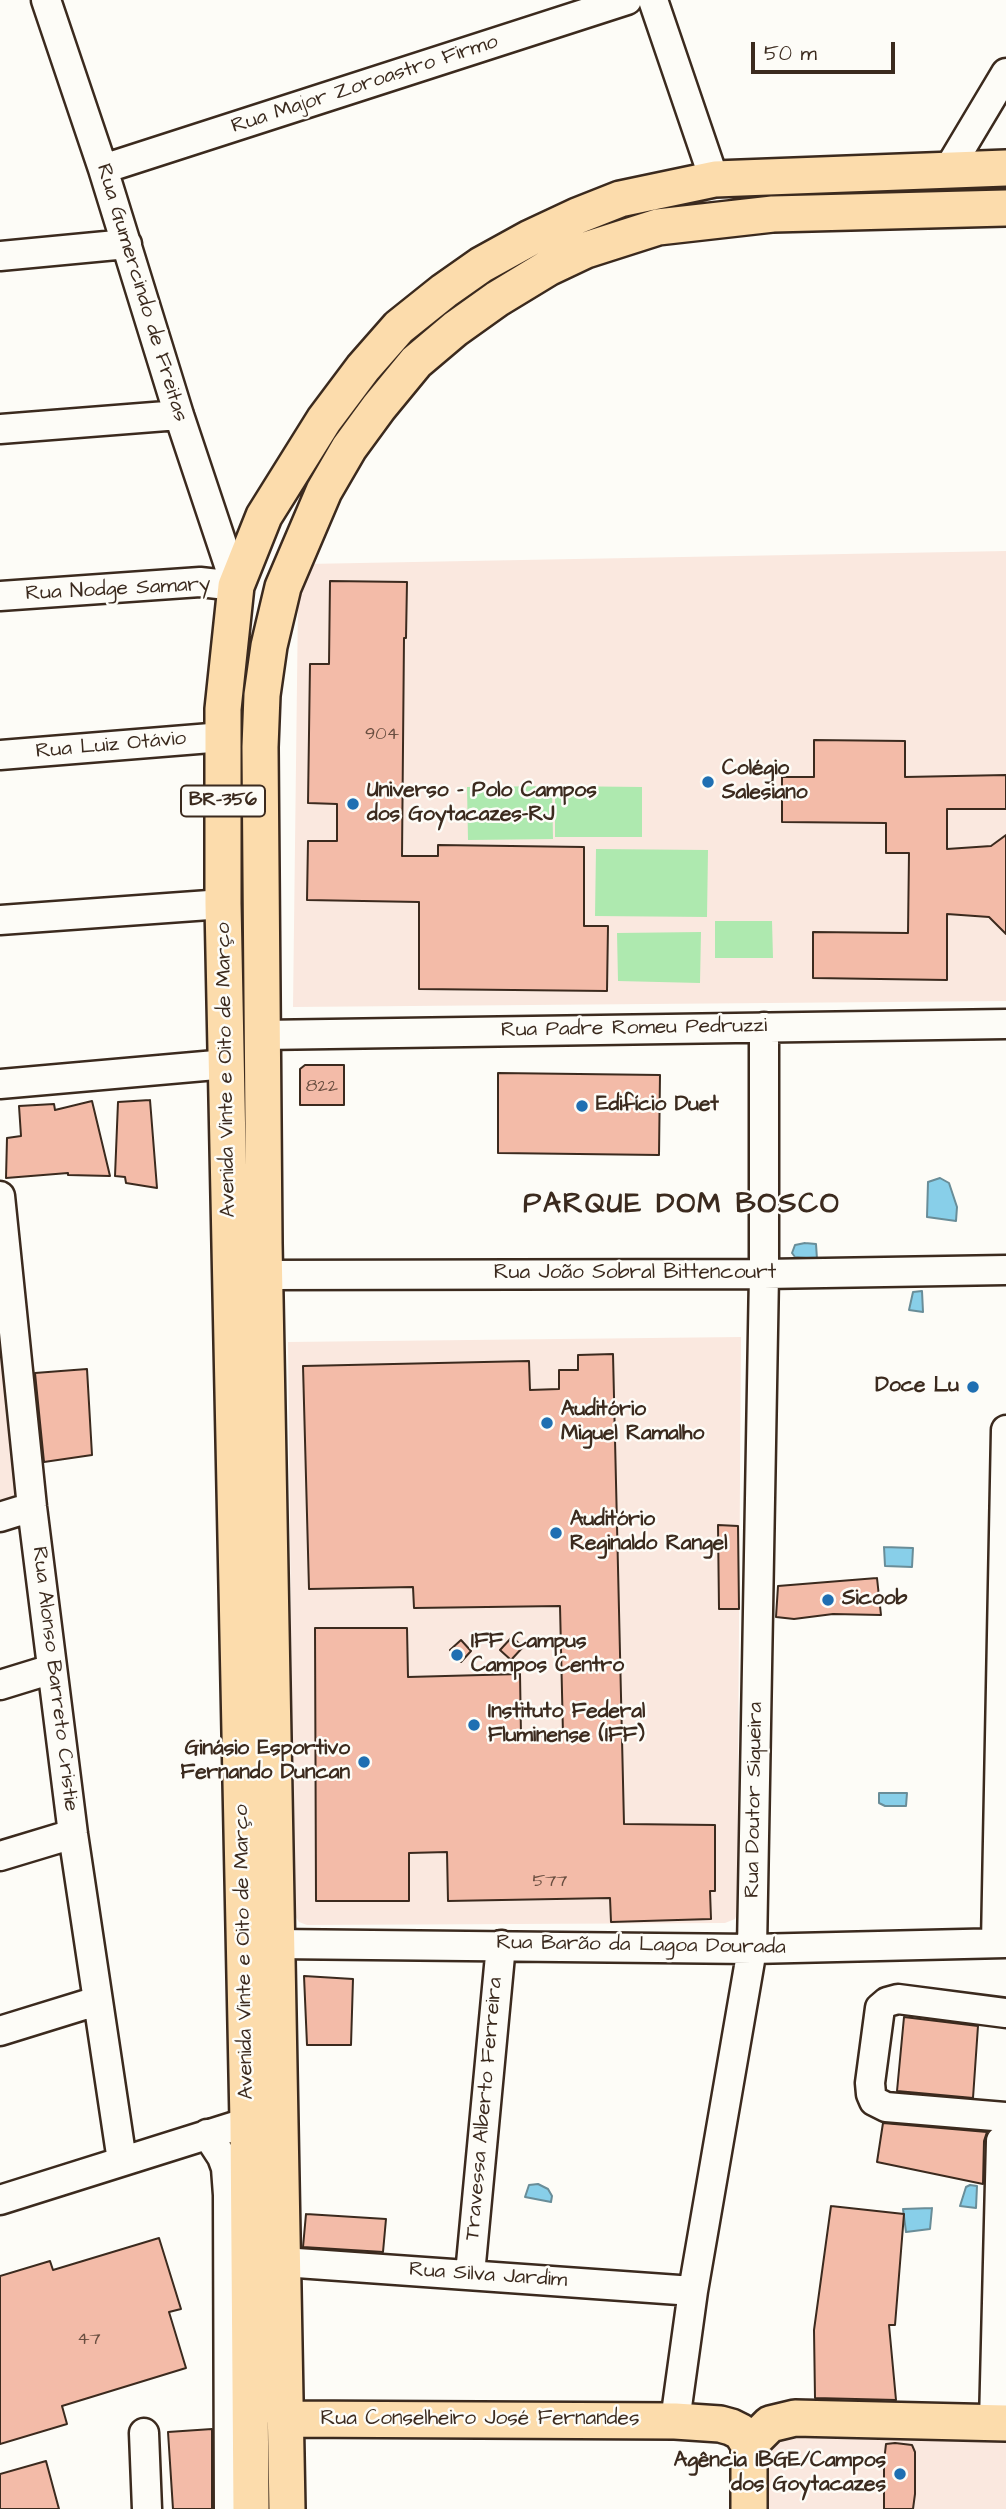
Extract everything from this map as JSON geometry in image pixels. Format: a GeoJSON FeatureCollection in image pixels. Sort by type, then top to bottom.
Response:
{"type":"FeatureCollection","features":[{"type":"Feature","properties":{"kind":"main road","name":"Avenida Vinte e Oito de Março"},"geometry":{"type":"LineString","coordinates":[[251,2509],[248,2122],[223,904],[223,709],[236,586],[264,516],[294,466],[348,389],[399,327],[481,265],[576,216],[620,200],[714,180],[1006,168]]}},
{"type":"Feature","properties":{"kind":"main road"},"geometry":{"type":"LineString","coordinates":[[548,268],[565,249],[577,244],[657,216],[705,206],[712,202],[714,180]]}},
{"type":"Feature","properties":{"kind":"main road","name":"Avenida Vinte e Oito de Março"},"geometry":{"type":"LineString","coordinates":[[286,2509],[264,1259],[260,761],[262,695],[269,646],[283,587],[324,491],[349,448],[416,362],[455,329],[548,268],[586,250],[658,227],[773,214],[1006,208]]}},
{"type":"Feature","properties":{"kind":"main road"},"geometry":{"type":"LineString","coordinates":[[223,864],[234,887],[239,1023],[251,1034],[262,1035]]}},
{"type":"Feature","properties":{"kind":"main road"},"geometry":{"type":"LineString","coordinates":[[227,1064],[247,1064],[254,1076],[255,1231],[264,1259]]}},
{"type":"Feature","properties":{"kind":"main road"},"geometry":{"type":"LineString","coordinates":[[242,1781],[252,1825],[257,1924],[262,1940],[276,1944]]}},
{"type":"Feature","properties":{"kind":"main road"},"geometry":{"type":"LineString","coordinates":[[749,2445],[770,2424],[795,2417],[1000,2423]]}},
{"type":"Feature","properties":{"kind":"main road","name":"Rua Conselheiro José Fernandes"},"geometry":{"type":"LineString","coordinates":[[285,2419],[676,2421]]}},
{"type":"Feature","properties":{"kind":"main road"},"geometry":{"type":"LineString","coordinates":[[676,2421],[731,2427],[741,2432],[749,2445],[749,2509]]}},
{"type":"Feature","properties":{"kind":"street","name":"Rua Gumercindo de Freitas"},"geometry":{"type":"LineString","coordinates":[[46,0],[236,586]]}},
{"type":"Feature","properties":{"kind":"street","name":"Rua Major Zoroastro Firmo"},"geometry":{"type":"LineString","coordinates":[[103,169],[627,0]]}},
{"type":"Feature","properties":{"kind":"street"},"geometry":{"type":"LineString","coordinates":[[653,0],[714,180]]}},
{"type":"Feature","properties":{"kind":"street"},"geometry":{"type":"LineString","coordinates":[[948,170],[1006,73]]}},
{"type":"Feature","properties":{"kind":"street"},"geometry":{"type":"LineString","coordinates":[[0,256],[127,244]]}},
{"type":"Feature","properties":{"kind":"street"},"geometry":{"type":"LineString","coordinates":[[0,429],[179,415]]}},
{"type":"Feature","properties":{"kind":"street","name":"Rua Nodge Samary"},"geometry":{"type":"LineString","coordinates":[[0,596],[200,582],[236,586]]}},
{"type":"Feature","properties":{"kind":"street","name":"Rua Luiz Otávio"},"geometry":{"type":"LineString","coordinates":[[0,755],[223,737]]}},
{"type":"Feature","properties":{"kind":"street"},"geometry":{"type":"LineString","coordinates":[[0,920],[223,904]]}},
{"type":"Feature","properties":{"kind":"street","name":"Rua Padre Romeu Pedruzzi"},"geometry":{"type":"LineString","coordinates":[[262,1035],[1006,1024]]}},
{"type":"Feature","properties":{"kind":"street","name":"Rua Doutor Siqueira"},"geometry":{"type":"LineString","coordinates":[[676,2421],[693,2291],[752,1949],[764,1274],[764,1027]]}},
{"type":"Feature","properties":{"kind":"street"},"geometry":{"type":"LineString","coordinates":[[0,1084],[227,1064]]}},
{"type":"Feature","properties":{"kind":"street","name":"Rua Alonso Barreto Cristie"},"geometry":{"type":"LineString","coordinates":[[0,1195],[3,1265],[52,1669],[73,1834],[122,2161]]}},
{"type":"Feature","properties":{"kind":"street","name":"Rua João Sobral Bittencourt"},"geometry":{"type":"LineString","coordinates":[[264,1259],[764,1274],[1006,1270]]}},
{"type":"Feature","properties":{"kind":"street"},"geometry":{"type":"LineString","coordinates":[[1001,1943],[1006,1430]]}},
{"type":"Feature","properties":{"kind":"street"},"geometry":{"type":"LineString","coordinates":[[0,1517],[32,1507]]}},
{"type":"Feature","properties":{"kind":"street"},"geometry":{"type":"LineString","coordinates":[[0,1685],[52,1669]]}},
{"type":"Feature","properties":{"kind":"street"},"geometry":{"type":"LineString","coordinates":[[0,1856],[73,1834]]}},
{"type":"Feature","properties":{"kind":"street","name":"Rua Barão da Lagoa Dourada"},"geometry":{"type":"LineString","coordinates":[[276,1944],[752,1949],[1001,1943]]}},
{"type":"Feature","properties":{"kind":"street","name":"Travessa Alberto Ferreira"},"geometry":{"type":"LineString","coordinates":[[470,2274],[501,1945]]}},
{"type":"Feature","properties":{"kind":"street"},"geometry":{"type":"LineString","coordinates":[[1000,2423],[1004,2129],[886,2107],[874,2101],[870,2083],[880,2008],[887,2002],[898,1999],[1006,2013]]}},
{"type":"Feature","properties":{"kind":"street"},"geometry":{"type":"LineString","coordinates":[[0,2031],[97,2001]]}},
{"type":"Feature","properties":{"kind":"street"},"geometry":{"type":"LineString","coordinates":[[0,2200],[248,2122]]}},
{"type":"Feature","properties":{"kind":"street"},"geometry":{"type":"LineString","coordinates":[[207,2134],[217,2147],[226,2168],[228,2195],[229,2509]]}},
{"type":"Feature","properties":{"kind":"street","name":"Rua Silva Jardim"},"geometry":{"type":"LineString","coordinates":[[283,2262],[693,2291]]}},
{"type":"Feature","properties":{"kind":"street"},"geometry":{"type":"LineString","coordinates":[[144,2433],[144,2508]]}},
{"type":"Feature","properties":{"kind":"shaded area","name":"Colégio Salesiano"},"geometry":{"type":"Polygon","coordinates":[[[1006,551],[1006,1001],[293,1007],[298,602],[306,564],[1006,551]]]}},
{"type":"Feature","properties":{"kind":"shaded area","name":"IFF Campus Campos Centro"},"geometry":{"type":"Polygon","coordinates":[[[741,1337],[735,1919],[725,1923],[307,1925],[299,1922],[294,1914],[288,1342],[741,1337]]]}},
{"type":"Feature","properties":{"kind":"shaded area"},"geometry":{"type":"Polygon","coordinates":[[[0,1353],[19,1494],[0,1500],[0,1353]]]}},
{"type":"Feature","properties":{"kind":"shaded area"},"geometry":{"type":"Polygon","coordinates":[[[1006,2433],[1006,2509],[761,2509],[766,2434],[1006,2433]]]}},
{"type":"Feature","properties":{"kind":"green space"},"geometry":{"type":"Polygon","coordinates":[[[552,786],[553,839],[468,840],[467,787],[552,786]]]}},
{"type":"Feature","properties":{"kind":"green space"},"geometry":{"type":"Polygon","coordinates":[[[555,786],[642,787],[642,837],[555,837],[555,786]]]}},
{"type":"Feature","properties":{"kind":"green space"},"geometry":{"type":"Polygon","coordinates":[[[596,849],[708,850],[707,917],[595,916],[596,849]]]}},
{"type":"Feature","properties":{"kind":"green space"},"geometry":{"type":"Polygon","coordinates":[[[715,921],[772,921],[773,958],[715,958],[715,921]]]}},
{"type":"Feature","properties":{"kind":"green space"},"geometry":{"type":"Polygon","coordinates":[[[701,932],[700,983],[618,981],[617,933],[701,932]]]}},
{"type":"Feature","properties":{"kind":"water"},"geometry":{"type":"Polygon","coordinates":[[[940,1178],[949,1183],[957,1207],[956,1221],[927,1217],[928,1182],[940,1178]]]}},
{"type":"Feature","properties":{"kind":"water"},"geometry":{"type":"Polygon","coordinates":[[[816,1244],[817,1259],[795,1257],[792,1253],[795,1245],[816,1244]]]}},
{"type":"Feature","properties":{"kind":"water"},"geometry":{"type":"Polygon","coordinates":[[[922,1291],[923,1312],[909,1310],[913,1292],[922,1291]]]}},
{"type":"Feature","properties":{"kind":"water"},"geometry":{"type":"Polygon","coordinates":[[[884,1547],[913,1548],[912,1567],[885,1566],[884,1547]]]}},
{"type":"Feature","properties":{"kind":"water"},"geometry":{"type":"Polygon","coordinates":[[[879,1793],[907,1793],[906,1806],[885,1806],[879,1803],[879,1793]]]}},
{"type":"Feature","properties":{"kind":"water"},"geometry":{"type":"Polygon","coordinates":[[[538,2184],[548,2189],[552,2196],[551,2202],[525,2197],[529,2185],[538,2184]]]}},
{"type":"Feature","properties":{"kind":"water"},"geometry":{"type":"Polygon","coordinates":[[[977,2186],[976,2208],[960,2206],[966,2187],[977,2186]]]}},
{"type":"Feature","properties":{"kind":"water"},"geometry":{"type":"Polygon","coordinates":[[[932,2208],[930,2229],[906,2232],[903,2209],[932,2208]]]}},
{"type":"Feature","properties":{"kind":"building"},"geometry":{"type":"Polygon","coordinates":[[[330,581],[407,582],[402,856],[438,856],[438,845],[584,847],[584,926],[608,926],[607,991],[419,989],[419,902],[307,900],[308,841],[337,841],[337,804],[308,803],[310,664],[329,664],[330,581]]]}},
{"type":"Feature","properties":{"kind":"building"},"geometry":{"type":"Polygon","coordinates":[[[814,740],[905,741],[905,777],[1006,775],[1006,809],[947,809],[947,849],[991,846],[1006,835],[1006,934],[989,917],[947,914],[947,980],[813,978],[813,932],[908,933],[909,853],[886,853],[886,823],[782,822],[782,777],[814,777],[814,740]]]}},
{"type":"Feature","properties":{"kind":"building"},"geometry":{"type":"Polygon","coordinates":[[[305,1065],[344,1065],[344,1105],[300,1105],[300,1069],[305,1065]]]}},
{"type":"Feature","properties":{"kind":"building","name":"Edifício Duet"},"geometry":{"type":"Polygon","coordinates":[[[498,1073],[660,1075],[659,1155],[498,1153],[498,1073]]]}},
{"type":"Feature","properties":{"kind":"building"},"geometry":{"type":"Polygon","coordinates":[[[150,1100],[157,1188],[126,1183],[125,1177],[115,1176],[118,1102],[150,1100]]]}},
{"type":"Feature","properties":{"kind":"building"},"geometry":{"type":"Polygon","coordinates":[[[92,1101],[110,1176],[68,1173],[6,1178],[7,1138],[21,1136],[19,1106],[54,1104],[55,1110],[92,1101]]]}},
{"type":"Feature","properties":{"kind":"building","name":"IFF Campus Campos Centro"},"geometry":{"type":"Polygon","coordinates":[[[613,1354],[624,1824],[715,1825],[715,1891],[710,1891],[711,1919],[611,1922],[610,1898],[448,1901],[447,1852],[409,1853],[409,1901],[316,1901],[315,1628],[407,1628],[408,1677],[520,1674],[521,1736],[563,1735],[560,1606],[414,1608],[413,1587],[309,1589],[303,1366],[529,1361],[530,1390],[559,1389],[559,1370],[578,1370],[578,1355],[613,1354]]]}},
{"type":"Feature","properties":{"kind":"building"},"geometry":{"type":"Polygon","coordinates":[[[87,1369],[92,1455],[44,1462],[35,1373],[87,1369]]]}},
{"type":"Feature","properties":{"kind":"building"},"geometry":{"type":"Polygon","coordinates":[[[718,1525],[738,1526],[739,1609],[719,1609],[718,1525]]]}},
{"type":"Feature","properties":{"kind":"building","name":"Sicoob"},"geometry":{"type":"Polygon","coordinates":[[[877,1578],[881,1615],[833,1614],[794,1619],[776,1617],[778,1586],[877,1578]]]}},
{"type":"Feature","properties":{"kind":"building"},"geometry":{"type":"Polygon","coordinates":[[[512,1637],[523,1647],[511,1660],[500,1650],[512,1637]]]}},
{"type":"Feature","properties":{"kind":"building"},"geometry":{"type":"Polygon","coordinates":[[[461,1640],[471,1651],[461,1662],[450,1650],[461,1640]]]}},
{"type":"Feature","properties":{"kind":"building"},"geometry":{"type":"Polygon","coordinates":[[[304,1976],[353,1979],[351,2045],[307,2045],[304,1976]]]}},
{"type":"Feature","properties":{"kind":"building"},"geometry":{"type":"Polygon","coordinates":[[[904,2017],[978,2026],[973,2098],[897,2091],[904,2017]]]}},
{"type":"Feature","properties":{"kind":"building"},"geometry":{"type":"Polygon","coordinates":[[[883,2123],[987,2132],[984,2141],[983,2184],[877,2162],[883,2123]]]}},
{"type":"Feature","properties":{"kind":"building"},"geometry":{"type":"Polygon","coordinates":[[[831,2206],[904,2214],[895,2325],[889,2325],[896,2400],[815,2398],[814,2330],[831,2206]]]}},
{"type":"Feature","properties":{"kind":"building"},"geometry":{"type":"Polygon","coordinates":[[[306,2214],[386,2219],[383,2252],[303,2247],[306,2214]]]}},
{"type":"Feature","properties":{"kind":"building"},"geometry":{"type":"Polygon","coordinates":[[[159,2238],[181,2309],[169,2312],[186,2368],[62,2406],[67,2424],[0,2444],[0,2276],[50,2261],[53,2270],[159,2238]]]}},
{"type":"Feature","properties":{"kind":"building"},"geometry":{"type":"Polygon","coordinates":[[[212,2429],[212,2509],[173,2509],[168,2432],[212,2429]]]}},
{"type":"Feature","properties":{"kind":"building","name":"Agência IBGE/Campos dos Goytacazes"},"geometry":{"type":"Polygon","coordinates":[[[886,2444],[912,2445],[915,2452],[913,2509],[884,2509],[886,2444]]]}},
{"type":"Feature","properties":{"kind":"building"},"geometry":{"type":"Polygon","coordinates":[[[46,2461],[59,2509],[0,2509],[0,2474],[46,2461]]]}},
{"type":"Feature","properties":{"kind":"place","name":"Colégio Salesiano"},"geometry":{"type":"Point","coordinates":[708,782]}},
{"type":"Feature","properties":{"kind":"place","name":"Universo - Polo Campos dos Goytacazes-RJ"},"geometry":{"type":"Point","coordinates":[353,804]}},
{"type":"Feature","properties":{"kind":"place","name":"Edifício Duet"},"geometry":{"type":"Point","coordinates":[582,1106]}},
{"type":"Feature","properties":{"kind":"place","name":"Doce Lu"},"geometry":{"type":"Point","coordinates":[973,1387]}},
{"type":"Feature","properties":{"kind":"place","name":"Auditório Miguel Ramalho"},"geometry":{"type":"Point","coordinates":[547,1423]}},
{"type":"Feature","properties":{"kind":"place","name":"Auditório Reginaldo Rangel"},"geometry":{"type":"Point","coordinates":[556,1533]}},
{"type":"Feature","properties":{"kind":"place","name":"Sicoob"},"geometry":{"type":"Point","coordinates":[828,1600]}},
{"type":"Feature","properties":{"kind":"place","name":"IFF Campus Campos Centro"},"geometry":{"type":"Point","coordinates":[457,1655]}},
{"type":"Feature","properties":{"kind":"place","name":"Instituto Federal Fluminense (IFF)"},"geometry":{"type":"Point","coordinates":[474,1725]}},
{"type":"Feature","properties":{"kind":"place","name":"Ginásio Esportivo Fernando Duncan"},"geometry":{"type":"Point","coordinates":[364,1762]}},
{"type":"Feature","properties":{"kind":"place","name":"Agência IBGE/Campos dos Goytacazes"},"geometry":{"type":"Point","coordinates":[900,2474]}},
{"type":"Feature","properties":{"kind":"district","name":"PARQUE DOM BOSCO"},"geometry":{"type":"Point","coordinates":[682,1206]}}]}
